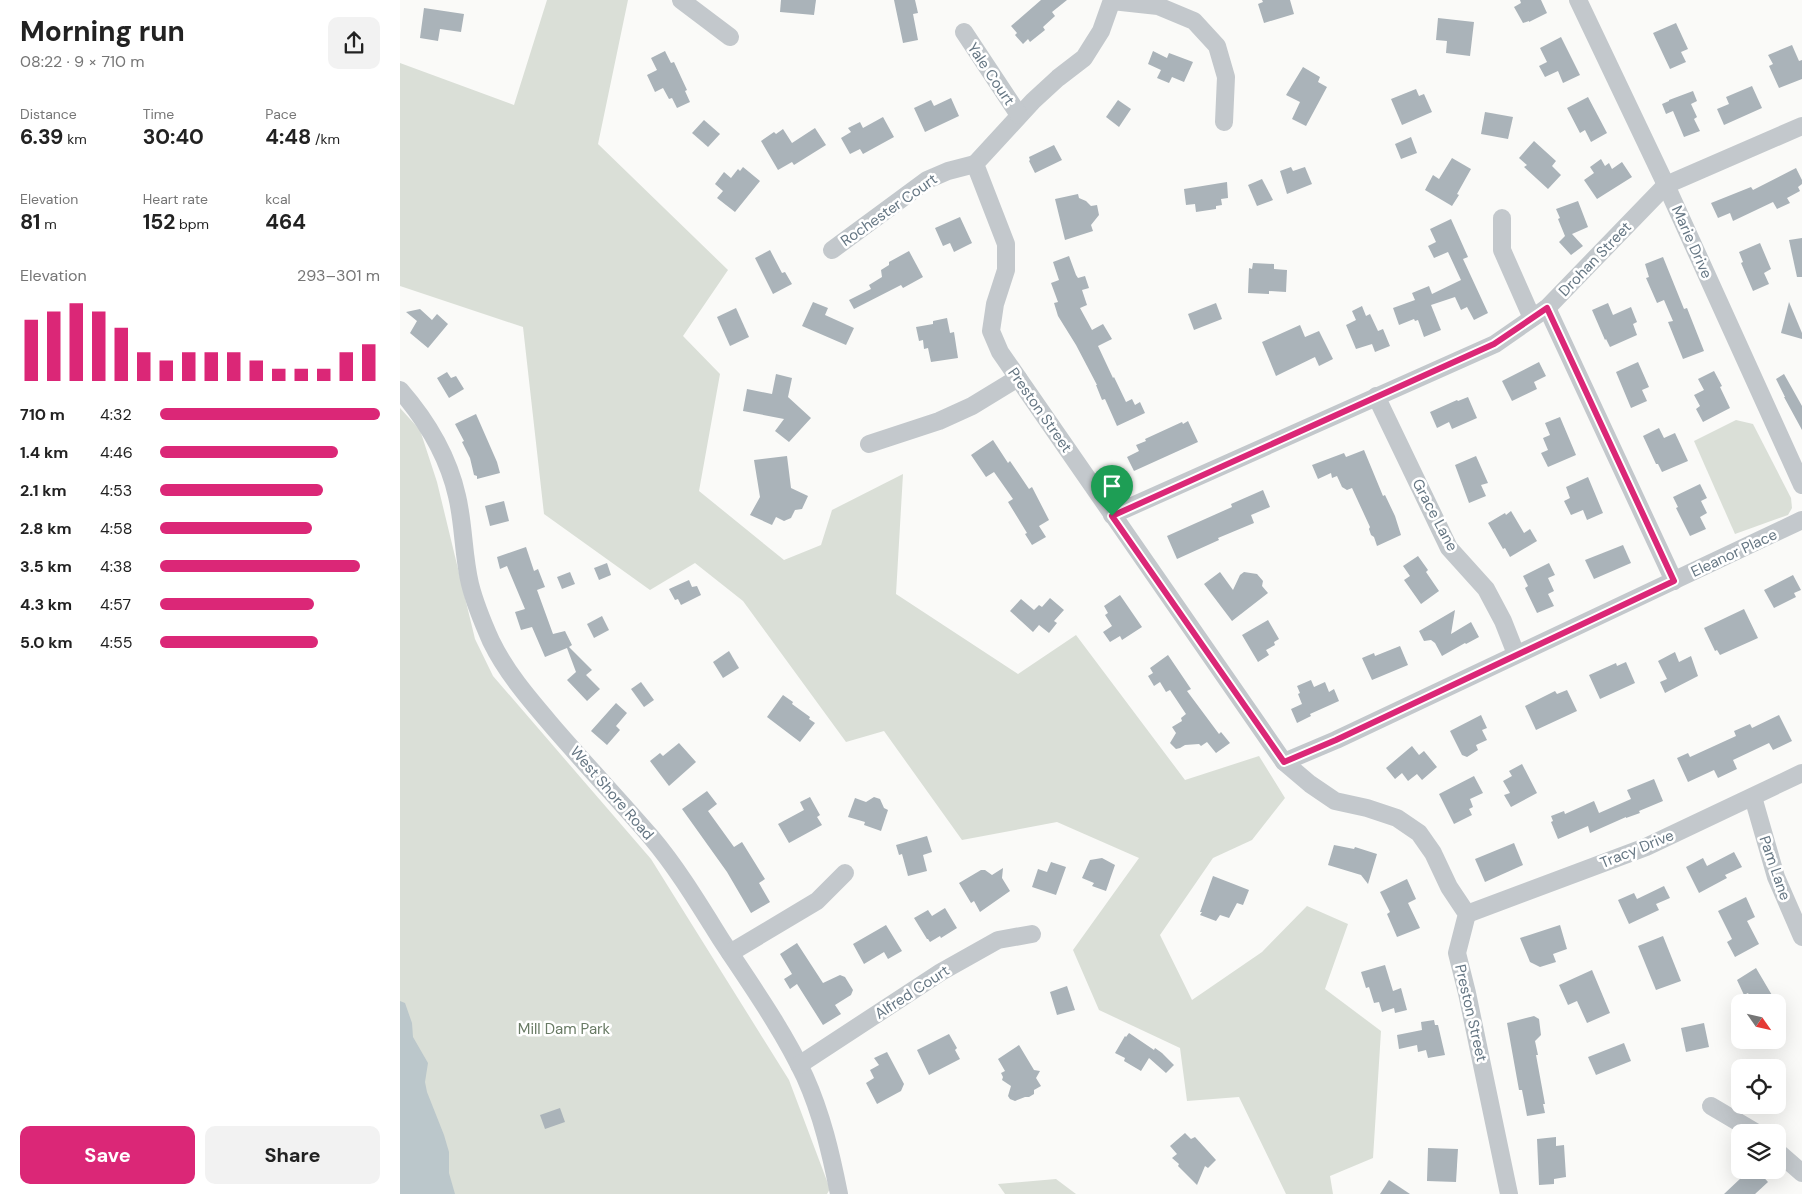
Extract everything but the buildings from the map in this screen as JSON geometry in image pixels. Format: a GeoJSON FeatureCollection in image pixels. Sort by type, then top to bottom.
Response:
{"type":"FeatureCollection","features":[{"type":"Feature","properties":{"kind":"street"},"geometry":{"type":"LineString","coordinates":[[681,0],[730,37]]}},
{"type":"Feature","properties":{"kind":"street","name":"Marie Drive"},"geometry":{"type":"LineString","coordinates":[[1578,0],[1666,185],[1802,485]]}},
{"type":"Feature","properties":{"kind":"street"},"geometry":{"type":"LineString","coordinates":[[975,164],[1019,115],[1058,78],[1084,58],[1101,30],[1112,1],[1158,6],[1194,21],[1217,46],[1226,77],[1224,122]]}},
{"type":"Feature","properties":{"kind":"street","name":"Yale Court"},"geometry":{"type":"LineString","coordinates":[[964,32],[1019,115]]}},
{"type":"Feature","properties":{"kind":"street","name":"Drohan Street"},"geometry":{"type":"LineString","coordinates":[[1112,516],[1494,344],[1547,308],[1666,185],[1802,126]]}},
{"type":"Feature","properties":{"kind":"street","name":"Rochester Court"},"geometry":{"type":"LineString","coordinates":[[832,250],[927,180],[948,171],[975,164]]}},
{"type":"Feature","properties":{"kind":"street","name":"Preston Street"},"geometry":{"type":"LineString","coordinates":[[975,164],[1006,244],[1006,270],[995,304],[991,331],[1000,352],[1284,762],[1310,784],[1335,801],[1367,808],[1397,818],[1419,833],[1433,853],[1449,887],[1467,914],[1457,953],[1509,1194]]}},
{"type":"Feature","properties":{"kind":"street"},"geometry":{"type":"LineString","coordinates":[[1502,218],[1502,250],[1532,318]]}},
{"type":"Feature","properties":{"kind":"street"},"geometry":{"type":"LineString","coordinates":[[1547,308],[1674,581]]}},
{"type":"Feature","properties":{"kind":"street"},"geometry":{"type":"LineString","coordinates":[[869,444],[939,422],[972,406],[1018,378]]}},
{"type":"Feature","properties":{"kind":"street","name":"West Shore Road"},"geometry":{"type":"LineString","coordinates":[[400,390],[427,425],[449,469],[458,498],[470,583],[479,612],[499,655],[515,681],[538,709],[667,857],[730,953],[799,1065],[823,1125],[839,1194]]}},
{"type":"Feature","properties":{"kind":"street","name":"Grace Lane"},"geometry":{"type":"LineString","coordinates":[[1376,396],[1449,548],[1486,589],[1503,620],[1516,654]]}},
{"type":"Feature","properties":{"kind":"street","name":"Eleanor Place"},"geometry":{"type":"LineString","coordinates":[[1284,762],[1336,740],[1802,520]]}},
{"type":"Feature","properties":{"kind":"street","name":"Tracy Drive"},"geometry":{"type":"LineString","coordinates":[[1467,914],[1646,847],[1802,773]]}},
{"type":"Feature","properties":{"kind":"street","name":"Pam Lane"},"geometry":{"type":"LineString","coordinates":[[1753,797],[1776,877],[1802,937]]}},
{"type":"Feature","properties":{"kind":"street"},"geometry":{"type":"LineString","coordinates":[[730,953],[817,901],[845,874]]}},
{"type":"Feature","properties":{"kind":"street","name":"Alfred Court"},"geometry":{"type":"LineString","coordinates":[[799,1065],[941,972],[998,940],[1032,934]]}},
{"type":"Feature","properties":{"kind":"street"},"geometry":{"type":"LineString","coordinates":[[1711,1106],[1741,1124]]}},
{"type":"Feature","properties":{"kind":"street"},"geometry":{"type":"LineString","coordinates":[[1786,1159],[1802,1174]]}},
{"type":"Feature","properties":{"kind":"green space"},"geometry":{"type":"Polygon","coordinates":[[[547,0],[628,0],[598,144],[728,270],[683,336],[720,374],[699,491],[784,560],[821,545],[832,510],[903,474],[896,594],[1018,674],[1076,635],[1185,780],[1259,756],[1285,798],[1252,840],[1213,858],[1160,935],[1192,1000],[1262,952],[1307,906],[1348,924],[1325,989],[1381,1031],[1373,1158],[1330,1176],[1333,1194],[1286,1194],[1239,1097],[1187,1101],[1180,1048],[1099,1010],[1073,950],[1139,858],[1057,822],[962,840],[884,731],[846,742],[743,601],[695,563],[650,590],[544,514],[523,327],[400,286],[400,63],[514,105],[547,0]]]}},
{"type":"Feature","properties":{"kind":"green space","name":"Mill Dam Park"},"geometry":{"type":"Polygon","coordinates":[[[400,408],[420,430],[437,482],[475,639],[493,676],[651,859],[789,1080],[830,1189],[827,1194],[400,1194],[400,408]]]}},
{"type":"Feature","properties":{"kind":"green space"},"geometry":{"type":"Polygon","coordinates":[[[1736,420],[1753,424],[1791,498],[1792,508],[1788,515],[1735,534],[1694,441],[1736,420]]]}},
{"type":"Feature","properties":{"kind":"green space"},"geometry":{"type":"Polygon","coordinates":[[[1056,1179],[1076,1194],[1005,1194],[998,1184],[1056,1179]]]}},
{"type":"Feature","properties":{"kind":"shaded area"},"geometry":{"type":"Polygon","coordinates":[[[400,1001],[405,1003],[412,1023],[413,1037],[428,1063],[425,1082],[427,1092],[449,1152],[449,1173],[455,1194],[400,1194],[400,1001]]]}},
{"type":"Feature","properties":{"kind":"route"},"geometry":{"type":"LineString","coordinates":[[1547,308],[1674,581],[1336,740],[1284,762],[1112,516],[1494,344],[1547,308]]}}]}
